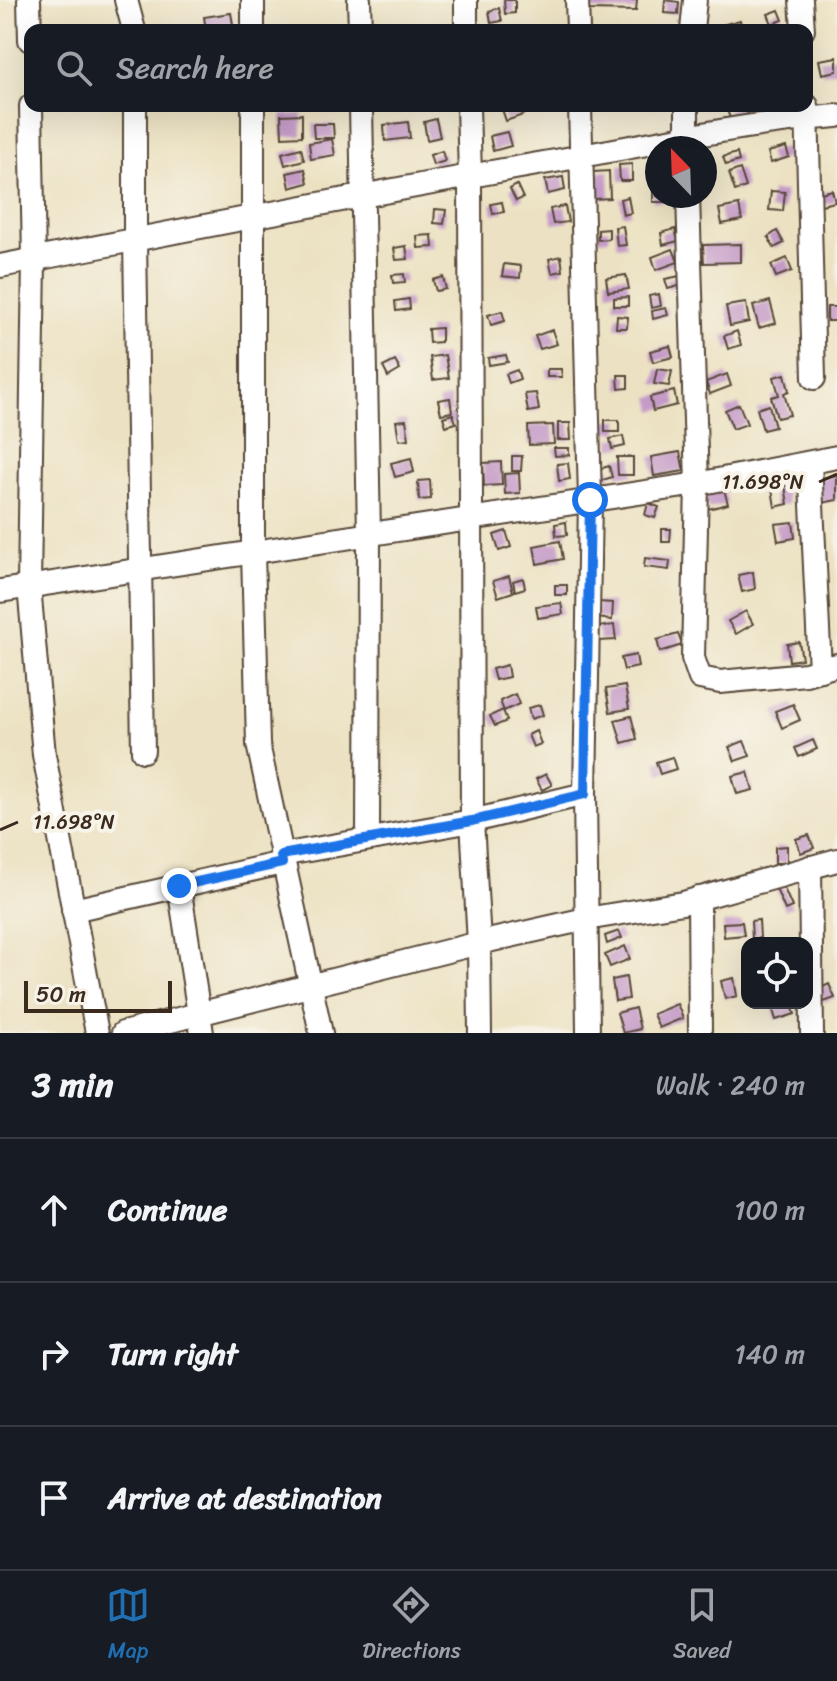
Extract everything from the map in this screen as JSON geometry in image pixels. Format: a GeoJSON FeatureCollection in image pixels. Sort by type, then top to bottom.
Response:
{"type":"FeatureCollection","features":[{"type":"Feature","properties":{"kind":"street"},"geometry":{"type":"LineString","coordinates":[[29,0],[30,24]]}},
{"type":"Feature","properties":{"kind":"street"},"geometry":{"type":"LineString","coordinates":[[126,0],[132,24]]}},
{"type":"Feature","properties":{"kind":"street"},"geometry":{"type":"LineString","coordinates":[[253,0],[253,24]]}},
{"type":"Feature","properties":{"kind":"street"},"geometry":{"type":"LineString","coordinates":[[359,0],[360,24]]}},
{"type":"Feature","properties":{"kind":"street"},"geometry":{"type":"LineString","coordinates":[[466,0],[466,24]]}},
{"type":"Feature","properties":{"kind":"street"},"geometry":{"type":"LineString","coordinates":[[577,0],[578,24]]}},
{"type":"Feature","properties":{"kind":"street"},"geometry":{"type":"LineString","coordinates":[[693,24],[695,0]]}},
{"type":"Feature","properties":{"kind":"street"},"geometry":{"type":"LineString","coordinates":[[801,0],[803,24]]}},
{"type":"Feature","properties":{"kind":"street"},"geometry":{"type":"LineString","coordinates":[[31,112],[34,260],[29,586],[44,755],[97,1033]]}},
{"type":"Feature","properties":{"kind":"street"},"geometry":{"type":"LineString","coordinates":[[135,112],[143,751]]}},
{"type":"Feature","properties":{"kind":"street"},"geometry":{"type":"LineString","coordinates":[[253,112],[253,552],[258,744],[321,1033]]}},
{"type":"Feature","properties":{"kind":"street"},"geometry":{"type":"LineString","coordinates":[[361,112],[369,534],[368,839]]}},
{"type":"Feature","properties":{"kind":"street"},"geometry":{"type":"LineString","coordinates":[[468,112],[472,821],[480,1033]]}},
{"type":"Feature","properties":{"kind":"street"},"geometry":{"type":"LineString","coordinates":[[580,112],[590,500],[585,794],[588,1033]]}},
{"type":"Feature","properties":{"kind":"street"},"geometry":{"type":"LineString","coordinates":[[687,112],[687,136]]}},
{"type":"Feature","properties":{"kind":"street"},"geometry":{"type":"LineString","coordinates":[[714,136],[807,112],[837,116]]}},
{"type":"Feature","properties":{"kind":"street"},"geometry":{"type":"LineString","coordinates":[[807,112],[814,378]]}},
{"type":"Feature","properties":{"kind":"street"},"geometry":{"type":"LineString","coordinates":[[0,266],[363,195],[581,156],[645,148]]}},
{"type":"Feature","properties":{"kind":"street"},"geometry":{"type":"LineString","coordinates":[[688,208],[697,484],[693,658],[700,678],[720,682],[806,674],[828,667],[810,463]]}},
{"type":"Feature","properties":{"kind":"street"},"geometry":{"type":"LineString","coordinates":[[0,591],[697,484],[837,457]]}},
{"type":"Feature","properties":{"kind":"street"},"geometry":{"type":"LineString","coordinates":[[73,910],[368,839],[472,821],[585,794]]}},
{"type":"Feature","properties":{"kind":"street"},"geometry":{"type":"LineString","coordinates":[[123,1033],[201,1024],[310,986],[479,943],[699,898],[837,860]]}},
{"type":"Feature","properties":{"kind":"street"},"geometry":{"type":"LineString","coordinates":[[810,867],[812,1033]]}},
{"type":"Feature","properties":{"kind":"street"},"geometry":{"type":"LineString","coordinates":[[179,886],[201,1024]]}},
{"type":"Feature","properties":{"kind":"street"},"geometry":{"type":"LineString","coordinates":[[699,898],[700,1033]]}},
{"type":"Feature","properties":{"kind":"building"},"geometry":{"type":"Polygon","coordinates":[[[504,0],[515,0],[515,13],[505,14],[504,0]]]}},
{"type":"Feature","properties":{"kind":"building"},"geometry":{"type":"Polygon","coordinates":[[[587,0],[637,0],[636,11],[587,10],[587,0]]]}},
{"type":"Feature","properties":{"kind":"building"},"geometry":{"type":"Polygon","coordinates":[[[665,0],[679,2],[678,14],[664,13],[665,0]]]}},
{"type":"Feature","properties":{"kind":"building"},"geometry":{"type":"Polygon","coordinates":[[[499,8],[502,21],[491,23],[489,11],[499,8]]]}},
{"type":"Feature","properties":{"kind":"building"},"geometry":{"type":"Polygon","coordinates":[[[779,10],[783,20],[772,24],[768,14],[779,10]]]}},
{"type":"Feature","properties":{"kind":"building"},"geometry":{"type":"Polygon","coordinates":[[[231,13],[233,24],[205,24],[204,17],[231,13]]]}},
{"type":"Feature","properties":{"kind":"building"},"geometry":{"type":"Polygon","coordinates":[[[837,57],[837,71],[822,74],[819,60],[837,57]]]}},
{"type":"Feature","properties":{"kind":"building"},"geometry":{"type":"Polygon","coordinates":[[[503,112],[522,112],[523,115],[506,121],[503,112]]]}},
{"type":"Feature","properties":{"kind":"building"},"geometry":{"type":"Polygon","coordinates":[[[728,112],[747,112],[749,119],[732,124],[728,112]]]}},
{"type":"Feature","properties":{"kind":"building"},"geometry":{"type":"Polygon","coordinates":[[[302,114],[302,136],[282,137],[281,115],[302,114]]]}},
{"type":"Feature","properties":{"kind":"building"},"geometry":{"type":"Polygon","coordinates":[[[436,119],[440,137],[427,140],[424,122],[436,119]]]}},
{"type":"Feature","properties":{"kind":"building"},"geometry":{"type":"Polygon","coordinates":[[[408,122],[410,138],[385,141],[384,125],[408,122]]]}},
{"type":"Feature","properties":{"kind":"building"},"geometry":{"type":"Polygon","coordinates":[[[313,124],[333,124],[334,138],[314,138],[313,124]]]}},
{"type":"Feature","properties":{"kind":"building"},"geometry":{"type":"Polygon","coordinates":[[[507,132],[511,146],[493,151],[490,136],[507,132]]]}},
{"type":"Feature","properties":{"kind":"building"},"geometry":{"type":"Polygon","coordinates":[[[332,139],[335,155],[311,159],[309,143],[332,139]]]}},
{"type":"Feature","properties":{"kind":"building"},"geometry":{"type":"Polygon","coordinates":[[[786,147],[789,157],[771,163],[768,152],[786,147]]]}},
{"type":"Feature","properties":{"kind":"building"},"geometry":{"type":"Polygon","coordinates":[[[301,148],[304,160],[285,165],[282,153],[301,148]]]}},
{"type":"Feature","properties":{"kind":"building"},"geometry":{"type":"Polygon","coordinates":[[[442,151],[445,161],[433,165],[430,155],[442,151]]]}},
{"type":"Feature","properties":{"kind":"building"},"geometry":{"type":"Polygon","coordinates":[[[737,153],[739,161],[726,165],[723,157],[737,153]]]}},
{"type":"Feature","properties":{"kind":"building"},"geometry":{"type":"Polygon","coordinates":[[[632,164],[632,181],[620,181],[619,165],[632,164]]]}},
{"type":"Feature","properties":{"kind":"building"},"geometry":{"type":"Polygon","coordinates":[[[305,169],[308,183],[290,188],[287,173],[305,169]]]}},
{"type":"Feature","properties":{"kind":"building"},"geometry":{"type":"Polygon","coordinates":[[[740,169],[746,187],[735,191],[729,173],[740,169]]]}},
{"type":"Feature","properties":{"kind":"building"},"geometry":{"type":"Polygon","coordinates":[[[609,171],[610,198],[594,199],[593,172],[609,171]]]}},
{"type":"Feature","properties":{"kind":"building"},"geometry":{"type":"Polygon","coordinates":[[[563,177],[565,190],[548,194],[545,180],[563,177]]]}},
{"type":"Feature","properties":{"kind":"building"},"geometry":{"type":"Polygon","coordinates":[[[517,185],[523,198],[516,201],[510,189],[517,185]]]}},
{"type":"Feature","properties":{"kind":"building"},"geometry":{"type":"Polygon","coordinates":[[[832,190],[835,202],[821,205],[818,194],[832,190]]]}},
{"type":"Feature","properties":{"kind":"building"},"geometry":{"type":"Polygon","coordinates":[[[771,191],[785,192],[783,211],[769,210],[771,191]]]}},
{"type":"Feature","properties":{"kind":"building"},"geometry":{"type":"Polygon","coordinates":[[[628,197],[631,213],[623,215],[620,199],[628,197]]]}},
{"type":"Feature","properties":{"kind":"building"},"geometry":{"type":"Polygon","coordinates":[[[502,202],[504,212],[493,214],[491,204],[502,202]]]}},
{"type":"Feature","properties":{"kind":"building"},"geometry":{"type":"Polygon","coordinates":[[[739,205],[742,220],[722,224],[719,209],[739,205]]]}},
{"type":"Feature","properties":{"kind":"building"},"geometry":{"type":"Polygon","coordinates":[[[565,206],[568,222],[553,224],[550,209],[565,206]]]}},
{"type":"Feature","properties":{"kind":"building"},"geometry":{"type":"Polygon","coordinates":[[[435,209],[446,210],[444,224],[434,223],[435,209]]]}},
{"type":"Feature","properties":{"kind":"building"},"geometry":{"type":"Polygon","coordinates":[[[623,226],[626,245],[617,246],[615,227],[623,226]]]}},
{"type":"Feature","properties":{"kind":"building"},"geometry":{"type":"Polygon","coordinates":[[[609,229],[609,239],[598,240],[598,230],[609,229]]]}},
{"type":"Feature","properties":{"kind":"building"},"geometry":{"type":"Polygon","coordinates":[[[675,229],[678,241],[663,245],[661,233],[675,229]]]}},
{"type":"Feature","properties":{"kind":"building"},"geometry":{"type":"Polygon","coordinates":[[[777,231],[784,243],[774,248],[768,237],[777,231]]]}},
{"type":"Feature","properties":{"kind":"building"},"geometry":{"type":"Polygon","coordinates":[[[432,235],[433,247],[418,248],[417,236],[432,235]]]}},
{"type":"Feature","properties":{"kind":"building"},"geometry":{"type":"Polygon","coordinates":[[[741,244],[741,262],[704,263],[703,245],[741,244]]]}},
{"type":"Feature","properties":{"kind":"building"},"geometry":{"type":"Polygon","coordinates":[[[406,246],[408,259],[396,260],[394,248],[406,246]]]}},
{"type":"Feature","properties":{"kind":"building"},"geometry":{"type":"Polygon","coordinates":[[[673,249],[678,262],[656,270],[652,257],[673,249]]]}},
{"type":"Feature","properties":{"kind":"building"},"geometry":{"type":"Polygon","coordinates":[[[561,256],[563,271],[552,273],[549,259],[561,256]]]}},
{"type":"Feature","properties":{"kind":"building"},"geometry":{"type":"Polygon","coordinates":[[[787,258],[792,271],[776,277],[771,265],[787,258]]]}},
{"type":"Feature","properties":{"kind":"building"},"geometry":{"type":"Polygon","coordinates":[[[504,264],[521,266],[520,278],[502,276],[504,264]]]}},
{"type":"Feature","properties":{"kind":"building"},"geometry":{"type":"Polygon","coordinates":[[[404,274],[405,282],[393,283],[392,275],[404,274]]]}},
{"type":"Feature","properties":{"kind":"building"},"geometry":{"type":"Polygon","coordinates":[[[626,275],[629,289],[608,292],[606,278],[626,275]]]}},
{"type":"Feature","properties":{"kind":"building"},"geometry":{"type":"Polygon","coordinates":[[[680,276],[682,285],[668,289],[665,279],[680,276]]]}},
{"type":"Feature","properties":{"kind":"building"},"geometry":{"type":"Polygon","coordinates":[[[443,277],[446,289],[436,291],[433,280],[443,277]]]}},
{"type":"Feature","properties":{"kind":"building"},"geometry":{"type":"Polygon","coordinates":[[[659,294],[661,306],[651,308],[649,296],[659,294]]]}},
{"type":"Feature","properties":{"kind":"building"},"geometry":{"type":"Polygon","coordinates":[[[628,297],[628,306],[614,306],[614,298],[628,297]]]}},
{"type":"Feature","properties":{"kind":"building"},"geometry":{"type":"Polygon","coordinates":[[[409,299],[410,309],[396,311],[395,301],[409,299]]]}},
{"type":"Feature","properties":{"kind":"building"},"geometry":{"type":"Polygon","coordinates":[[[770,301],[776,323],[759,328],[753,306],[770,301]]]}},
{"type":"Feature","properties":{"kind":"building"},"geometry":{"type":"Polygon","coordinates":[[[746,303],[749,322],[730,326],[726,306],[746,303]]]}},
{"type":"Feature","properties":{"kind":"building"},"geometry":{"type":"Polygon","coordinates":[[[827,307],[837,307],[837,321],[827,321],[827,307]]]}},
{"type":"Feature","properties":{"kind":"building"},"geometry":{"type":"Polygon","coordinates":[[[666,308],[668,315],[653,319],[652,311],[666,308]]]}},
{"type":"Feature","properties":{"kind":"building"},"geometry":{"type":"Polygon","coordinates":[[[502,311],[505,321],[491,325],[488,315],[502,311]]]}},
{"type":"Feature","properties":{"kind":"building"},"geometry":{"type":"Polygon","coordinates":[[[617,316],[628,317],[627,328],[616,328],[617,316]]]}},
{"type":"Feature","properties":{"kind":"building"},"geometry":{"type":"Polygon","coordinates":[[[441,328],[441,342],[429,343],[428,329],[441,328]]]}},
{"type":"Feature","properties":{"kind":"building"},"geometry":{"type":"Polygon","coordinates":[[[552,330],[557,344],[540,349],[535,336],[552,330]]]}},
{"type":"Feature","properties":{"kind":"building"},"geometry":{"type":"Polygon","coordinates":[[[737,331],[741,345],[728,349],[724,336],[737,331]]]}},
{"type":"Feature","properties":{"kind":"building"},"geometry":{"type":"Polygon","coordinates":[[[670,346],[673,357],[653,362],[650,351],[670,346]]]}},
{"type":"Feature","properties":{"kind":"building"},"geometry":{"type":"Polygon","coordinates":[[[445,355],[449,378],[433,380],[430,357],[445,355]]]}},
{"type":"Feature","properties":{"kind":"building"},"geometry":{"type":"Polygon","coordinates":[[[506,355],[508,362],[489,365],[488,358],[506,355]]]}},
{"type":"Feature","properties":{"kind":"building"},"geometry":{"type":"Polygon","coordinates":[[[395,361],[400,370],[388,377],[383,367],[395,361]]]}},
{"type":"Feature","properties":{"kind":"building"},"geometry":{"type":"Polygon","coordinates":[[[547,369],[561,369],[562,377],[547,377],[547,369]]]}},
{"type":"Feature","properties":{"kind":"building"},"geometry":{"type":"Polygon","coordinates":[[[657,369],[672,371],[669,386],[654,384],[657,369]]]}},
{"type":"Feature","properties":{"kind":"building"},"geometry":{"type":"Polygon","coordinates":[[[517,370],[520,379],[509,383],[506,374],[517,370]]]}},
{"type":"Feature","properties":{"kind":"building"},"geometry":{"type":"Polygon","coordinates":[[[727,374],[731,386],[710,394],[706,382],[727,374]]]}},
{"type":"Feature","properties":{"kind":"building"},"geometry":{"type":"Polygon","coordinates":[[[785,374],[789,391],[784,393],[790,415],[777,418],[771,397],[779,395],[774,377],[785,374]]]}},
{"type":"Feature","properties":{"kind":"building"},"geometry":{"type":"Polygon","coordinates":[[[618,375],[628,375],[628,388],[619,389],[618,375]]]}},
{"type":"Feature","properties":{"kind":"building"},"geometry":{"type":"Polygon","coordinates":[[[674,391],[677,405],[653,411],[650,397],[674,391]]]}},
{"type":"Feature","properties":{"kind":"building"},"geometry":{"type":"Polygon","coordinates":[[[536,393],[539,410],[528,412],[525,394],[536,393]]]}},
{"type":"Feature","properties":{"kind":"building"},"geometry":{"type":"Polygon","coordinates":[[[450,398],[452,412],[441,414],[438,400],[450,398]]]}},
{"type":"Feature","properties":{"kind":"building"},"geometry":{"type":"Polygon","coordinates":[[[739,404],[747,424],[733,429],[725,410],[739,404]]]}},
{"type":"Feature","properties":{"kind":"building"},"geometry":{"type":"Polygon","coordinates":[[[769,405],[775,427],[763,430],[757,409],[769,405]]]}},
{"type":"Feature","properties":{"kind":"building"},"geometry":{"type":"Polygon","coordinates":[[[453,414],[456,423],[446,426],[443,417],[453,414]]]}},
{"type":"Feature","properties":{"kind":"building"},"geometry":{"type":"Polygon","coordinates":[[[406,420],[409,439],[399,440],[396,421],[406,420]]]}},
{"type":"Feature","properties":{"kind":"building"},"geometry":{"type":"Polygon","coordinates":[[[605,420],[619,420],[619,432],[605,432],[605,420]]]}},
{"type":"Feature","properties":{"kind":"building"},"geometry":{"type":"Polygon","coordinates":[[[558,423],[570,423],[571,440],[558,440],[558,423]]]}},
{"type":"Feature","properties":{"kind":"building"},"geometry":{"type":"Polygon","coordinates":[[[553,425],[554,444],[529,445],[528,426],[553,425]]]}},
{"type":"Feature","properties":{"kind":"building"},"geometry":{"type":"Polygon","coordinates":[[[623,436],[625,446],[612,449],[610,439],[623,436]]]}},
{"type":"Feature","properties":{"kind":"building"},"geometry":{"type":"Polygon","coordinates":[[[554,448],[569,448],[569,455],[555,456],[554,448]]]}},
{"type":"Feature","properties":{"kind":"building"},"geometry":{"type":"Polygon","coordinates":[[[680,452],[684,471],[654,476],[651,457],[680,452]]]}},
{"type":"Feature","properties":{"kind":"building"},"geometry":{"type":"Polygon","coordinates":[[[512,456],[522,456],[521,471],[512,471],[512,456]]]}},
{"type":"Feature","properties":{"kind":"building"},"geometry":{"type":"Polygon","coordinates":[[[617,457],[633,457],[633,475],[618,475],[617,457]]]}},
{"type":"Feature","properties":{"kind":"building"},"geometry":{"type":"Polygon","coordinates":[[[411,458],[414,472],[395,477],[391,463],[411,458]]]}},
{"type":"Feature","properties":{"kind":"building"},"geometry":{"type":"Polygon","coordinates":[[[501,462],[502,485],[484,486],[483,463],[501,462]]]}},
{"type":"Feature","properties":{"kind":"building"},"geometry":{"type":"Polygon","coordinates":[[[568,463],[570,479],[559,481],[557,464],[568,463]]]}},
{"type":"Feature","properties":{"kind":"building"},"geometry":{"type":"Polygon","coordinates":[[[609,466],[612,477],[597,482],[593,471],[609,466]]]}},
{"type":"Feature","properties":{"kind":"building"},"geometry":{"type":"Polygon","coordinates":[[[519,473],[520,493],[505,494],[504,474],[519,473]]]}},
{"type":"Feature","properties":{"kind":"building"},"geometry":{"type":"Polygon","coordinates":[[[837,475],[837,500],[822,503],[817,479],[837,475]]]}},
{"type":"Feature","properties":{"kind":"building"},"geometry":{"type":"Polygon","coordinates":[[[430,480],[431,499],[419,500],[418,481],[430,480]]]}},
{"type":"Feature","properties":{"kind":"building"},"geometry":{"type":"Polygon","coordinates":[[[723,486],[728,504],[708,509],[704,490],[723,486]]]}},
{"type":"Feature","properties":{"kind":"building"},"geometry":{"type":"Polygon","coordinates":[[[785,486],[788,504],[775,507],[772,489],[785,486]]]}},
{"type":"Feature","properties":{"kind":"building"},"geometry":{"type":"Polygon","coordinates":[[[648,503],[659,507],[655,518],[645,515],[648,503]]]}},
{"type":"Feature","properties":{"kind":"building"},"geometry":{"type":"Polygon","coordinates":[[[566,522],[567,535],[556,536],[555,524],[566,522]]]}},
{"type":"Feature","properties":{"kind":"building"},"geometry":{"type":"Polygon","coordinates":[[[793,522],[795,538],[778,541],[775,524],[793,522]]]}},
{"type":"Feature","properties":{"kind":"building"},"geometry":{"type":"Polygon","coordinates":[[[662,529],[671,529],[670,542],[662,542],[662,529]]]}},
{"type":"Feature","properties":{"kind":"building"},"geometry":{"type":"Polygon","coordinates":[[[506,531],[511,547],[499,551],[494,535],[506,531]]]}},
{"type":"Feature","properties":{"kind":"building"},"geometry":{"type":"Polygon","coordinates":[[[560,541],[563,559],[537,564],[534,546],[560,541]]]}},
{"type":"Feature","properties":{"kind":"building"},"geometry":{"type":"Polygon","coordinates":[[[645,558],[670,561],[669,570],[644,567],[645,558]]]}},
{"type":"Feature","properties":{"kind":"building"},"geometry":{"type":"Polygon","coordinates":[[[753,572],[755,589],[742,592],[738,575],[753,572]]]}},
{"type":"Feature","properties":{"kind":"building"},"geometry":{"type":"Polygon","coordinates":[[[509,576],[513,592],[498,597],[493,581],[509,576]]]}},
{"type":"Feature","properties":{"kind":"building"},"geometry":{"type":"Polygon","coordinates":[[[523,578],[525,588],[515,591],[513,581],[523,578]]]}},
{"type":"Feature","properties":{"kind":"building"},"geometry":{"type":"Polygon","coordinates":[[[555,585],[567,585],[567,595],[555,595],[555,585]]]}},
{"type":"Feature","properties":{"kind":"building"},"geometry":{"type":"Polygon","coordinates":[[[598,602],[613,603],[612,620],[597,618],[598,602]]]}},
{"type":"Feature","properties":{"kind":"building"},"geometry":{"type":"Polygon","coordinates":[[[561,603],[563,614],[538,618],[536,606],[561,603]]]}},
{"type":"Feature","properties":{"kind":"building"},"geometry":{"type":"Polygon","coordinates":[[[746,611],[753,624],[736,634],[728,621],[746,611]]]}},
{"type":"Feature","properties":{"kind":"building"},"geometry":{"type":"Polygon","coordinates":[[[614,625],[616,640],[599,641],[597,627],[614,625]]]}},
{"type":"Feature","properties":{"kind":"building"},"geometry":{"type":"Polygon","coordinates":[[[678,634],[682,645],[660,652],[657,640],[678,634]]]}},
{"type":"Feature","properties":{"kind":"building"},"geometry":{"type":"Polygon","coordinates":[[[799,642],[802,659],[789,661],[787,644],[799,642]]]}},
{"type":"Feature","properties":{"kind":"building"},"geometry":{"type":"Polygon","coordinates":[[[636,655],[638,667],[624,670],[621,658],[636,655]]]}},
{"type":"Feature","properties":{"kind":"building"},"geometry":{"type":"Polygon","coordinates":[[[507,665],[509,677],[495,680],[492,669],[507,665]]]}},
{"type":"Feature","properties":{"kind":"building"},"geometry":{"type":"Polygon","coordinates":[[[625,686],[629,709],[610,712],[606,689],[625,686]]]}},
{"type":"Feature","properties":{"kind":"building"},"geometry":{"type":"Polygon","coordinates":[[[515,694],[519,704],[504,711],[500,701],[515,694]]]}},
{"type":"Feature","properties":{"kind":"building"},"geometry":{"type":"Polygon","coordinates":[[[793,704],[800,720],[782,728],[775,711],[793,704]]]}},
{"type":"Feature","properties":{"kind":"building"},"geometry":{"type":"Polygon","coordinates":[[[540,705],[543,715],[531,719],[528,708],[540,705]]]}},
{"type":"Feature","properties":{"kind":"building"},"geometry":{"type":"Polygon","coordinates":[[[503,710],[507,721],[495,726],[490,716],[503,710]]]}},
{"type":"Feature","properties":{"kind":"building"},"geometry":{"type":"Polygon","coordinates":[[[631,716],[637,739],[622,743],[615,720],[631,716]]]}},
{"type":"Feature","properties":{"kind":"building"},"geometry":{"type":"Polygon","coordinates":[[[536,731],[541,744],[533,747],[528,735],[536,731]]]}},
{"type":"Feature","properties":{"kind":"building"},"geometry":{"type":"Polygon","coordinates":[[[813,740],[817,749],[799,757],[795,748],[813,740]]]}},
{"type":"Feature","properties":{"kind":"building"},"geometry":{"type":"Polygon","coordinates":[[[744,741],[750,756],[735,761],[729,747],[744,741]]]}},
{"type":"Feature","properties":{"kind":"building"},"geometry":{"type":"Polygon","coordinates":[[[672,757],[676,769],[660,774],[656,762],[672,757]]]}},
{"type":"Feature","properties":{"kind":"building"},"geometry":{"type":"Polygon","coordinates":[[[748,772],[753,790],[737,794],[732,776],[748,772]]]}},
{"type":"Feature","properties":{"kind":"building"},"geometry":{"type":"Polygon","coordinates":[[[546,774],[552,785],[542,790],[536,779],[546,774]]]}},
{"type":"Feature","properties":{"kind":"building"},"geometry":{"type":"Polygon","coordinates":[[[809,835],[814,848],[801,853],[796,839],[809,835]]]}},
{"type":"Feature","properties":{"kind":"building"},"geometry":{"type":"Polygon","coordinates":[[[787,846],[787,863],[775,863],[775,847],[787,846]]]}},
{"type":"Feature","properties":{"kind":"building"},"geometry":{"type":"Polygon","coordinates":[[[783,886],[792,907],[785,910],[776,889],[783,886]]]}},
{"type":"Feature","properties":{"kind":"building"},"geometry":{"type":"Polygon","coordinates":[[[759,920],[760,937],[752,937],[751,921],[759,920]]]}},
{"type":"Feature","properties":{"kind":"building"},"geometry":{"type":"Polygon","coordinates":[[[742,922],[744,935],[724,937],[723,923],[742,922]]]}},
{"type":"Feature","properties":{"kind":"building"},"geometry":{"type":"Polygon","coordinates":[[[619,931],[622,938],[607,944],[605,936],[619,931]]]}},
{"type":"Feature","properties":{"kind":"building"},"geometry":{"type":"Polygon","coordinates":[[[625,946],[630,959],[610,967],[605,955],[625,946]]]}},
{"type":"Feature","properties":{"kind":"building"},"geometry":{"type":"Polygon","coordinates":[[[626,977],[629,999],[615,1001],[612,980],[626,977]]]}},
{"type":"Feature","properties":{"kind":"building"},"geometry":{"type":"Polygon","coordinates":[[[734,978],[737,996],[725,999],[721,981],[734,978]]]}},
{"type":"Feature","properties":{"kind":"building"},"geometry":{"type":"Polygon","coordinates":[[[829,984],[835,998],[824,1002],[819,989],[829,984]]]}},
{"type":"Feature","properties":{"kind":"building"},"geometry":{"type":"Polygon","coordinates":[[[677,1004],[683,1018],[659,1028],[653,1014],[677,1004]]]}},
{"type":"Feature","properties":{"kind":"building"},"geometry":{"type":"Polygon","coordinates":[[[635,1008],[640,1029],[623,1033],[617,1013],[635,1008]]]}},
{"type":"Feature","properties":{"kind":"building"},"geometry":{"type":"Polygon","coordinates":[[[773,1009],[793,1009],[795,1014],[776,1020],[773,1009]]]}},
{"type":"Feature","properties":{"kind":"route"},"geometry":{"type":"LineString","coordinates":[[179,886],[282,863],[281,855],[472,821],[585,794],[590,500]]}}]}
